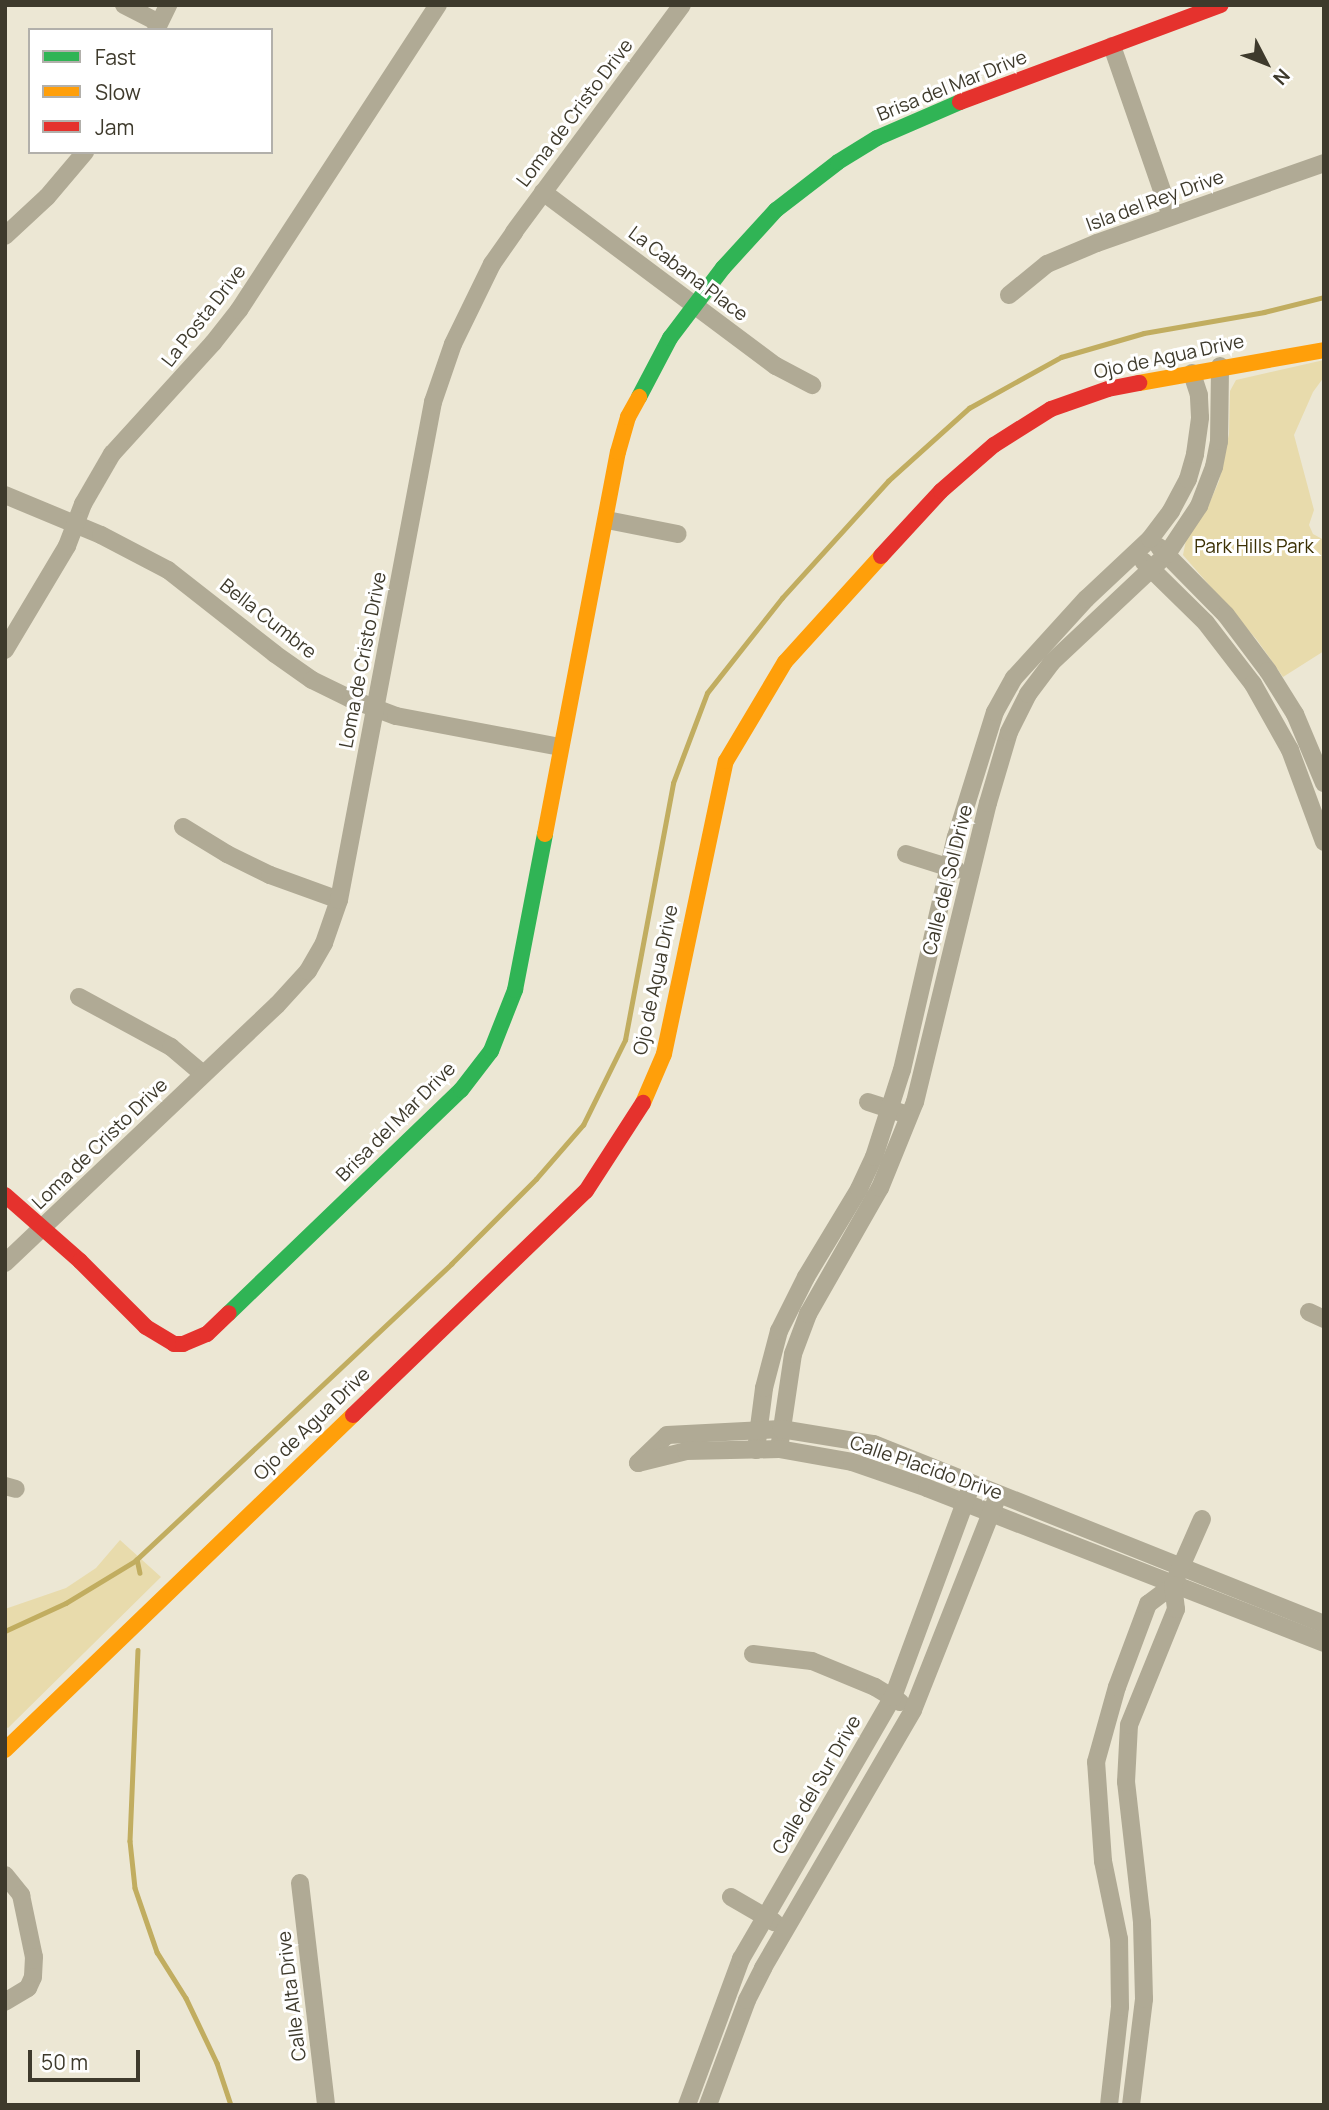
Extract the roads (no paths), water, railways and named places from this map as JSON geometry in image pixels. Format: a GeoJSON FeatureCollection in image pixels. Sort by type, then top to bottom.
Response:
{"type":"FeatureCollection","features":[{"type":"Feature","properties":{"kind":"street"},"geometry":{"type":"LineString","coordinates":[[124,5],[157,27],[168,5]]}},
{"type":"Feature","properties":{"kind":"street","name":"La Posta Drive"},"geometry":{"type":"LineString","coordinates":[[5,650],[67,547],[95,480],[112,454],[213,343],[253,289],[438,5]]}},
{"type":"Feature","properties":{"kind":"street","name":"Loma de Cristo Drive"},"geometry":{"type":"LineString","coordinates":[[5,1263],[277,1005],[308,971],[324,943],[339,900],[433,402],[453,344],[472,300],[492,264],[542,192],[682,5]]}},
{"type":"Feature","properties":{"kind":"street","name":"Brisa del Mar Drive"},"geometry":{"type":"LineString","coordinates":[[44,1227],[157,1335],[183,1344],[208,1334],[461,1090],[483,1064],[505,1021],[515,990],[618,452],[628,417],[670,338],[694,305],[776,210],[838,162],[920,118],[1221,5]]}},
{"type":"Feature","properties":{"kind":"street"},"geometry":{"type":"LineString","coordinates":[[1112,46],[1171,216]]}},
{"type":"Feature","properties":{"kind":"street"},"geometry":{"type":"LineString","coordinates":[[5,236],[47,197],[83,154]]}},
{"type":"Feature","properties":{"kind":"street","name":"Isla del Rey Drive"},"geometry":{"type":"LineString","coordinates":[[1009,295],[1047,264],[1171,216],[1324,163]]}},
{"type":"Feature","properties":{"kind":"street","name":"La Cabana Place"},"geometry":{"type":"LineString","coordinates":[[542,192],[776,366],[812,385]]}},
{"type":"Feature","properties":{"kind":"street","name":"Ojo de Agua Drive"},"geometry":{"type":"LineString","coordinates":[[5,1750],[586,1191],[620,1143],[645,1100],[664,1054],[726,761],[785,662],[941,491],[994,445],[1063,405],[1108,389],[1220,366],[1324,350]]}},
{"type":"Feature","properties":{"kind":"street","name":"Calle del Sol Drive"},"geometry":{"type":"LineString","coordinates":[[757,1450],[764,1388],[779,1331],[834,1247],[880,1188],[910,1116],[1009,732],[1028,694],[1051,663],[1167,554],[1199,506],[1214,467],[1221,419],[1220,366]]}},
{"type":"Feature","properties":{"kind":"street","name":"Calle del Sol Drive"},"geometry":{"type":"LineString","coordinates":[[779,1449],[793,1354],[834,1247],[874,1157],[890,1109],[902,1070],[948,868],[980,753],[995,712],[1014,678],[1077,610],[1150,539],[1184,488],[1195,454],[1200,417],[1199,395],[1192,373]]}},
{"type":"Feature","properties":{"kind":"street","name":"Bella Cumbre"},"geometry":{"type":"LineString","coordinates":[[5,495],[134,551],[168,570],[312,680],[375,709],[469,732],[560,747]]}},
{"type":"Feature","properties":{"kind":"street"},"geometry":{"type":"LineString","coordinates":[[607,520],[678,534]]}},
{"type":"Feature","properties":{"kind":"street"},"geometry":{"type":"LineString","coordinates":[[1150,539],[1226,615],[1251,647],[1282,691],[1308,741],[1324,783]]}},
{"type":"Feature","properties":{"kind":"street"},"geometry":{"type":"LineString","coordinates":[[1135,554],[1206,623],[1236,660],[1271,713],[1290,750],[1324,842]]}},
{"type":"Feature","properties":{"kind":"street"},"geometry":{"type":"LineString","coordinates":[[1077,610],[1091,624]]}},
{"type":"Feature","properties":{"kind":"street"},"geometry":{"type":"LineString","coordinates":[[1236,660],[1251,647]]}},
{"type":"Feature","properties":{"kind":"street"},"geometry":{"type":"LineString","coordinates":[[1290,750],[1308,741]]}},
{"type":"Feature","properties":{"kind":"street"},"geometry":{"type":"LineString","coordinates":[[183,827],[270,875],[339,900]]}},
{"type":"Feature","properties":{"kind":"street"},"geometry":{"type":"LineString","coordinates":[[906,854],[971,874]]}},
{"type":"Feature","properties":{"kind":"street"},"geometry":{"type":"LineString","coordinates":[[79,997],[171,1047],[203,1074]]}},
{"type":"Feature","properties":{"kind":"street"},"geometry":{"type":"LineString","coordinates":[[868,1102],[910,1116]]}},
{"type":"Feature","properties":{"kind":"street"},"geometry":{"type":"LineString","coordinates":[[5,1195],[44,1227]]}},
{"type":"Feature","properties":{"kind":"street","name":"Calle Placido Drive"},"geometry":{"type":"LineString","coordinates":[[781,1429],[874,1444],[1181,1566],[1322,1633],[1173,1585],[964,1502],[852,1462],[779,1449],[686,1451],[638,1463],[667,1435],[781,1429]]}},
{"type":"Feature","properties":{"kind":"street","name":"Calle del Sur Drive"},"geometry":{"type":"LineString","coordinates":[[688,2104],[741,1959],[893,1698],[973,1482]]}},
{"type":"Feature","properties":{"kind":"street"},"geometry":{"type":"LineString","coordinates":[[708,2105],[747,2000],[913,1710],[1000,1492]]}},
{"type":"Feature","properties":{"kind":"street"},"geometry":{"type":"LineString","coordinates":[[1110,2105],[1120,2007],[1119,1939],[1102,1853],[1096,1762],[1117,1687],[1148,1604],[1173,1585],[1202,1519]]}},
{"type":"Feature","properties":{"kind":"street"},"geometry":{"type":"LineString","coordinates":[[1131,2105],[1144,1999],[1142,1922],[1126,1782],[1129,1726],[1176,1609],[1173,1585]]}},
{"type":"Feature","properties":{"kind":"street"},"geometry":{"type":"LineString","coordinates":[[752,1654],[812,1661],[875,1687],[913,1710]]}},
{"type":"Feature","properties":{"kind":"street"},"geometry":{"type":"LineString","coordinates":[[1102,1853],[1132,1849]]}},
{"type":"Feature","properties":{"kind":"street"},"geometry":{"type":"LineString","coordinates":[[5,1875],[21,1895],[34,1957],[33,1977],[28,1988],[5,2002]]}},
{"type":"Feature","properties":{"kind":"street","name":"Calle Alta Drive"},"geometry":{"type":"LineString","coordinates":[[300,1883],[326,2105]]}},
{"type":"Feature","properties":{"kind":"street"},"geometry":{"type":"LineString","coordinates":[[732,1897],[786,1930]]}},
{"type":"Feature","properties":{"kind":"waterway"},"geometry":{"type":"LineString","coordinates":[[5,1631],[66,1603],[135,1561],[451,1264],[536,1179],[583,1125],[625,1040],[673,783],[707,693],[782,598],[888,481],[969,408],[1061,357],[1144,333],[1264,312],[1324,297]]}},
{"type":"Feature","properties":{"kind":"waterway"},"geometry":{"type":"LineString","coordinates":[[137,1559],[140,1573]]}},
{"type":"Feature","properties":{"kind":"waterway"},"geometry":{"type":"LineString","coordinates":[[138,1650],[130,1841],[135,1888],[157,1952],[186,1998],[217,2063],[231,2105]]}},
{"type":"Feature","properties":{"kind":"park label","name":"Park Hills Park"},"geometry":{"type":"Point","coordinates":[1254,547]}}]}
